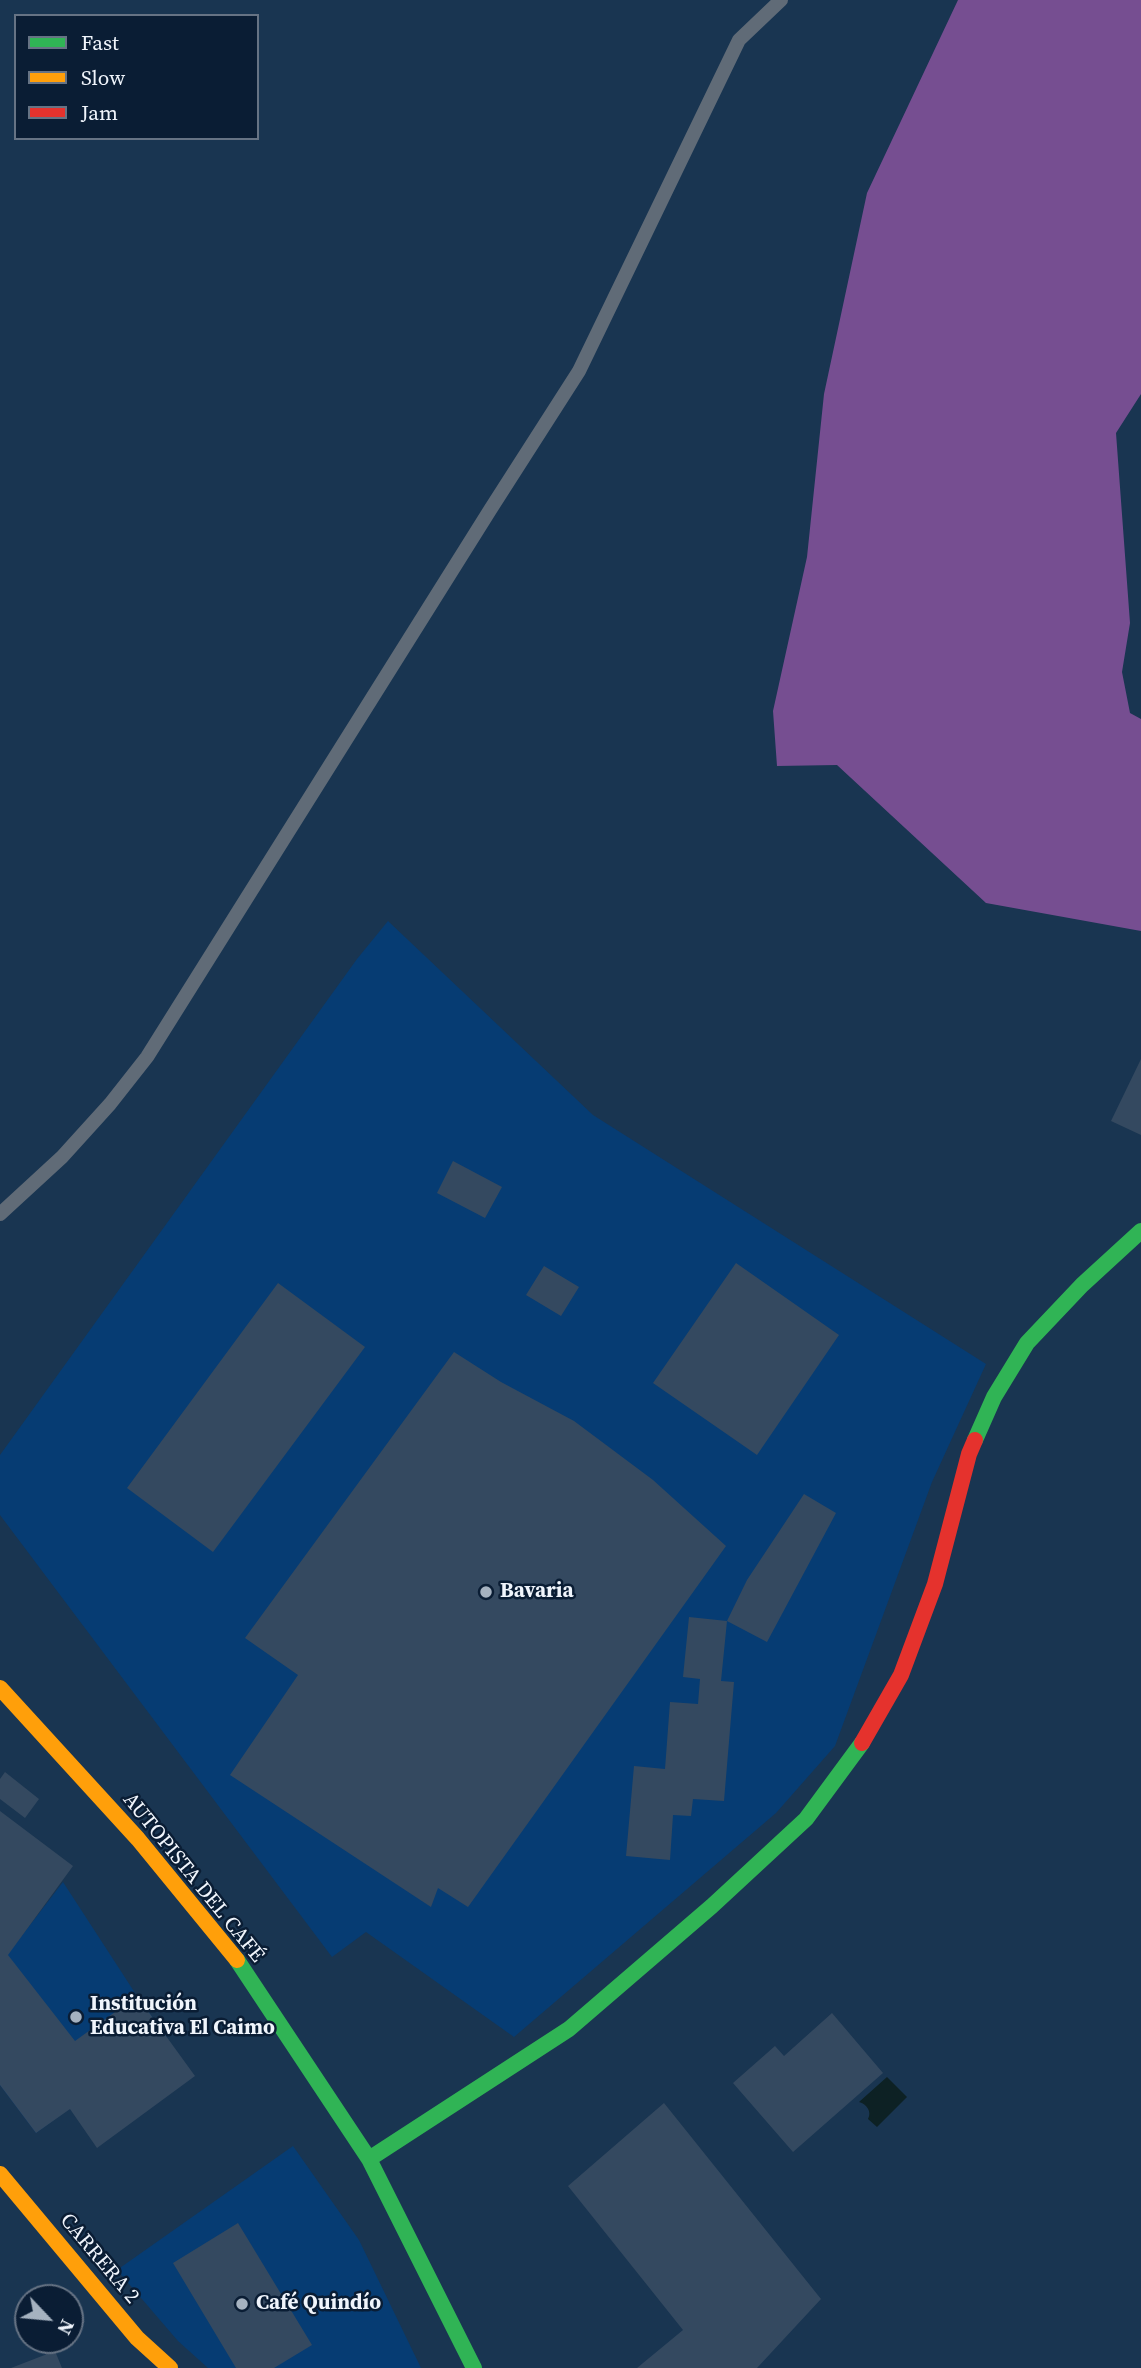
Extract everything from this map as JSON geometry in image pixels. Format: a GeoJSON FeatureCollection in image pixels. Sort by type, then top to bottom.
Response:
{"type":"FeatureCollection","features":[{"type":"Feature","properties":{"kind":"main road"},"geometry":{"type":"LineString","coordinates":[[369,2159],[569,2029],[712,1906],[806,1819],[857,1751],[901,1675],[935,1584],[970,1454],[994,1397],[1027,1343],[1082,1285],[1141,1231]]}},
{"type":"Feature","properties":{"kind":"main road","name":"AUTOPISTA DEL CAFÉ"},"geometry":{"type":"LineString","coordinates":[[0,1688],[138,1839],[234,1956],[369,2159],[474,2368]]}},
{"type":"Feature","properties":{"kind":"main road","name":"CARRERA 2"},"geometry":{"type":"LineString","coordinates":[[0,2174],[137,2338],[170,2368]]}},
{"type":"Feature","properties":{"kind":"lane"},"geometry":{"type":"LineString","coordinates":[[0,1214],[62,1157],[148,1057],[579,371],[739,40],[781,0]]}},
{"type":"Feature","properties":{"kind":"shaded area"},"geometry":{"type":"Polygon","coordinates":[[[958,0],[1141,0],[1141,394],[1116,433],[1130,623],[1122,672],[1130,713],[1141,719],[1141,931],[986,903],[837,765],[777,766],[773,711],[807,557],[824,394],[867,193],[958,0]]]}},
{"type":"Feature","properties":{"kind":"shaded area"},"geometry":{"type":"Polygon","coordinates":[[[388,921],[593,1115],[986,1364],[932,1482],[835,1746],[776,1813],[514,2037],[366,1932],[332,1957],[0,1515],[0,1455],[357,959],[388,921]]]}},
{"type":"Feature","properties":{"kind":"shaded area","name":"Institución Educativa El Caimo"},"geometry":{"type":"Polygon","coordinates":[[[63,1882],[167,2037],[36,2133],[0,2085],[0,1964],[63,1882]]]}},
{"type":"Feature","properties":{"kind":"shaded area"},"geometry":{"type":"Polygon","coordinates":[[[887,2077],[907,2097],[877,2127],[868,2119],[869,2111],[866,2106],[859,2102],[887,2077]]]}},
{"type":"Feature","properties":{"kind":"shaded area"},"geometry":{"type":"Polygon","coordinates":[[[293,2146],[359,2240],[421,2368],[208,2368],[178,2341],[117,2270],[293,2146]]]}},
{"type":"Feature","properties":{"kind":"building"},"geometry":{"type":"Polygon","coordinates":[[[1141,1059],[1141,1135],[1111,1121],[1141,1059]]]}},
{"type":"Feature","properties":{"kind":"building"},"geometry":{"type":"Polygon","coordinates":[[[453,1161],[502,1187],[485,1218],[437,1193],[453,1161]]]}},
{"type":"Feature","properties":{"kind":"building"},"geometry":{"type":"Polygon","coordinates":[[[736,1263],[839,1335],[757,1455],[653,1383],[736,1263]]]}},
{"type":"Feature","properties":{"kind":"building"},"geometry":{"type":"Polygon","coordinates":[[[544,1266],[579,1287],[561,1316],[526,1295],[544,1266]]]}},
{"type":"Feature","properties":{"kind":"building"},"geometry":{"type":"Polygon","coordinates":[[[278,1283],[365,1347],[213,1552],[127,1488],[278,1283]]]}},
{"type":"Feature","properties":{"kind":"building","name":"Bavaria"},"geometry":{"type":"Polygon","coordinates":[[[454,1352],[501,1382],[574,1421],[653,1480],[726,1546],[468,1907],[438,1888],[431,1907],[230,1775],[298,1675],[245,1638],[454,1352]]]}},
{"type":"Feature","properties":{"kind":"building"},"geometry":{"type":"Polygon","coordinates":[[[804,1494],[836,1513],[767,1642],[727,1621],[747,1580],[804,1494]]]}},
{"type":"Feature","properties":{"kind":"building"},"geometry":{"type":"Polygon","coordinates":[[[689,1617],[727,1621],[721,1681],[734,1682],[724,1801],[693,1799],[691,1816],[673,1815],[670,1860],[626,1856],[634,1766],[665,1769],[670,1702],[698,1704],[700,1679],[683,1677],[689,1617]]]}},
{"type":"Feature","properties":{"kind":"building"},"geometry":{"type":"Polygon","coordinates":[[[5,1772],[39,1799],[25,1818],[0,1799],[0,1779],[5,1772]]]}},
{"type":"Feature","properties":{"kind":"building"},"geometry":{"type":"Polygon","coordinates":[[[0,1811],[73,1866],[8,1955],[75,2041],[137,1996],[195,2076],[97,2148],[70,2109],[36,2133],[0,2085],[0,1811]]]}},
{"type":"Feature","properties":{"kind":"building"},"geometry":{"type":"Polygon","coordinates":[[[832,2013],[883,2073],[793,2152],[733,2083],[775,2046],[784,2056],[832,2013]]]}},
{"type":"Feature","properties":{"kind":"building"},"geometry":{"type":"Polygon","coordinates":[[[664,2103],[821,2299],[757,2368],[637,2368],[683,2330],[568,2186],[664,2103]]]}},
{"type":"Feature","properties":{"kind":"building","name":"Café Quindío"},"geometry":{"type":"Polygon","coordinates":[[[238,2223],[312,2345],[274,2368],[236,2368],[173,2263],[238,2223]]]}},
{"type":"Feature","properties":{"kind":"building"},"geometry":{"type":"Polygon","coordinates":[[[47,2354],[56,2354],[62,2368],[11,2368],[47,2354]]]}},
{"type":"Feature","properties":{"kind":"traffic: fast"},"geometry":{"type":"LineString","coordinates":[[975,1440],[994,1397],[1027,1343],[1082,1285],[1141,1231]]}},
{"type":"Feature","properties":{"kind":"traffic: fast"},"geometry":{"type":"LineString","coordinates":[[369,2159],[569,2029],[712,1906],[806,1819],[862,1743]]}},
{"type":"Feature","properties":{"kind":"traffic: fast"},"geometry":{"type":"LineString","coordinates":[[237,1960],[369,2159],[474,2368]]}},
{"type":"Feature","properties":{"kind":"traffic: slow"},"geometry":{"type":"LineString","coordinates":[[0,1688],[138,1839],[237,1960]]}},
{"type":"Feature","properties":{"kind":"traffic: slow"},"geometry":{"type":"LineString","coordinates":[[0,2174],[137,2338],[170,2368]]}},
{"type":"Feature","properties":{"kind":"traffic: jam"},"geometry":{"type":"LineString","coordinates":[[862,1743],[901,1675],[935,1584],[975,1440]]}},
{"type":"Feature","properties":{"kind":"place","name":"Bavaria"},"geometry":{"type":"Point","coordinates":[486,1592]}},
{"type":"Feature","properties":{"kind":"place","name":"Institución Educativa El Caimo"},"geometry":{"type":"Point","coordinates":[76,2017]}},
{"type":"Feature","properties":{"kind":"place","name":"Café Quindío"},"geometry":{"type":"Point","coordinates":[242,2304]}}]}
